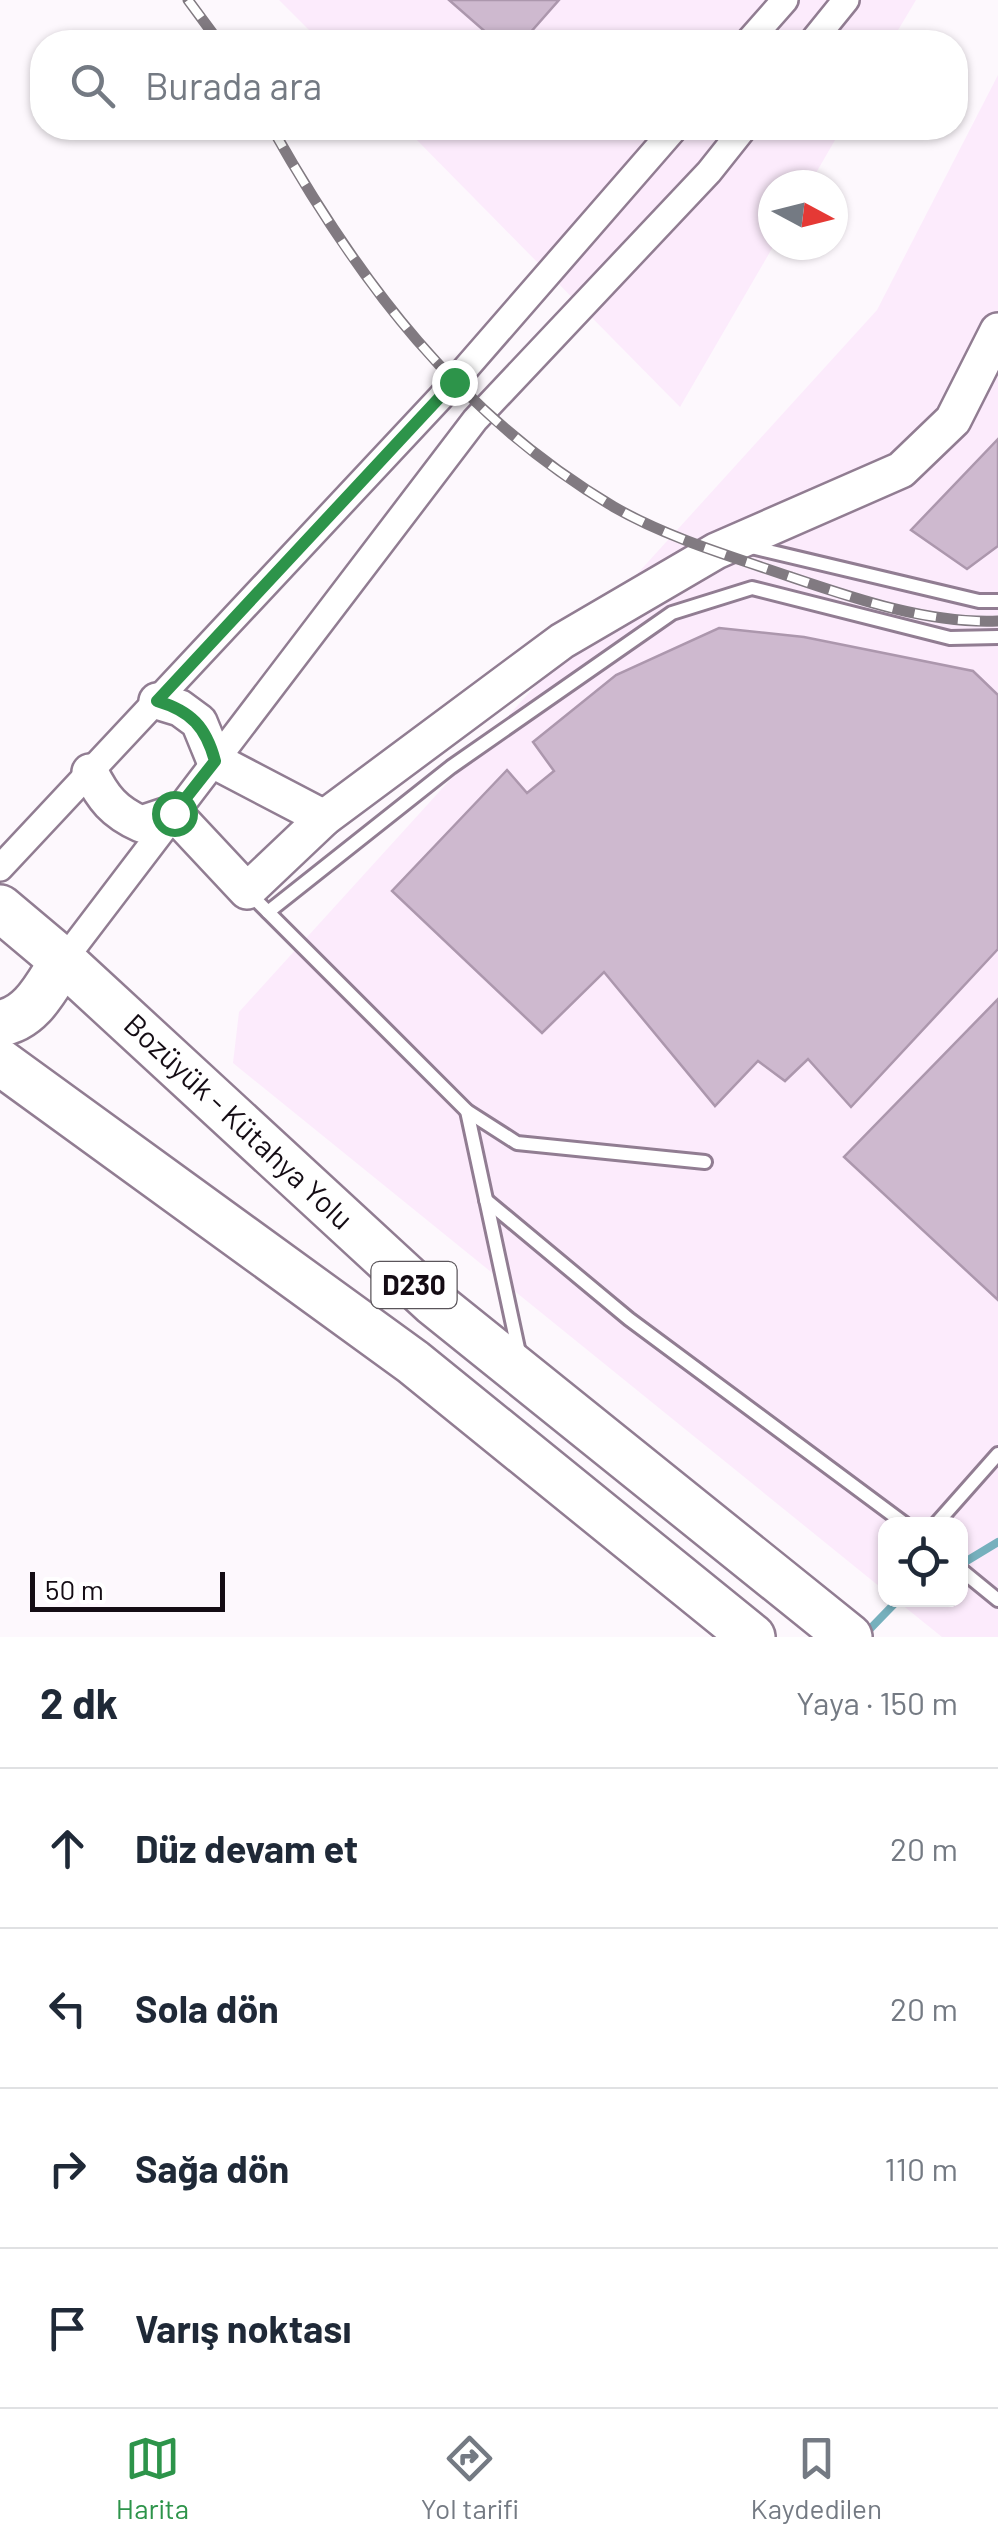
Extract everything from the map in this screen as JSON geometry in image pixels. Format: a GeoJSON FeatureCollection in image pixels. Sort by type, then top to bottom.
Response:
{"type":"FeatureCollection","features":[{"type":"Feature","properties":{"kind":"highway","name":"Bozüyük - Kütahya Yolu"},"geometry":{"type":"LineString","coordinates":[[0,908],[63,961],[434,1303],[849,1637]]}},
{"type":"Feature","properties":{"kind":"highway"},"geometry":{"type":"LineString","coordinates":[[0,1023],[12,1021],[36,1003],[63,961]]}},
{"type":"Feature","properties":{"kind":"highway","name":"D230"},"geometry":{"type":"LineString","coordinates":[[0,1062],[413,1362],[752,1637]]}},
{"type":"Feature","properties":{"kind":"street"},"geometry":{"type":"LineString","coordinates":[[759,30],[785,0]]}},
{"type":"Feature","properties":{"kind":"street"},"geometry":{"type":"LineString","coordinates":[[822,30],[846,0]]}},
{"type":"Feature","properties":{"kind":"street"},"geometry":{"type":"LineString","coordinates":[[0,868],[440,398],[665,140]]}},
{"type":"Feature","properties":{"kind":"street"},"geometry":{"type":"LineString","coordinates":[[63,961],[475,420],[734,140]]}},
{"type":"Feature","properties":{"kind":"street"},"geometry":{"type":"LineString","coordinates":[[174,813],[258,901],[324,818],[562,641],[734,544],[901,470],[953,420],[998,331]]}},
{"type":"Feature","properties":{"kind":"street"},"geometry":{"type":"LineString","coordinates":[[157,701],[180,708],[199,722],[215,761],[324,818]]}},
{"type":"Feature","properties":{"kind":"street"},"geometry":{"type":"LineString","coordinates":[[90,772],[103,799],[120,815],[141,824],[174,813]]}},
{"type":"Feature","properties":{"kind":"lane"},"geometry":{"type":"LineString","coordinates":[[734,544],[979,601],[998,601]]}},
{"type":"Feature","properties":{"kind":"lane"},"geometry":{"type":"LineString","coordinates":[[706,1162],[518,1143],[467,1111],[258,901],[672,613],[752,588],[950,638],[998,636]]}},
{"type":"Feature","properties":{"kind":"lane"},"geometry":{"type":"LineString","coordinates":[[467,1111],[524,1376]]}},
{"type":"Feature","properties":{"kind":"lane"},"geometry":{"type":"LineString","coordinates":[[486,1200],[629,1319],[896,1517]]}},
{"type":"Feature","properties":{"kind":"lane"},"geometry":{"type":"LineString","coordinates":[[942,1517],[998,1454]]}},
{"type":"Feature","properties":{"kind":"lane"},"geometry":{"type":"LineString","coordinates":[[968,1574],[995,1593]]}},
{"type":"Feature","properties":{"kind":"shaded area"},"geometry":{"type":"Polygon","coordinates":[[[279,0],[916,0],[898,30],[309,30],[279,0]]]}},
{"type":"Feature","properties":{"kind":"shaded area"},"geometry":{"type":"Polygon","coordinates":[[[998,75],[998,1637],[942,1637],[905,1607],[968,1607],[968,1517],[878,1517],[878,1585],[233,1063],[239,1012],[877,310],[965,140],[968,140],[998,75]]]}},
{"type":"Feature","properties":{"kind":"shaded area"},"geometry":{"type":"Polygon","coordinates":[[[417,140],[835,140],[818,170],[758,170],[758,260],[765,260],[680,407],[417,140]]]}},
{"type":"Feature","properties":{"kind":"building"},"geometry":{"type":"Polygon","coordinates":[[[449,0],[559,0],[533,30],[483,30],[449,0]]]}},
{"type":"Feature","properties":{"kind":"building"},"geometry":{"type":"Polygon","coordinates":[[[998,439],[998,546],[967,569],[911,530],[998,439]]]}},
{"type":"Feature","properties":{"kind":"building"},"geometry":{"type":"Polygon","coordinates":[[[719,628],[804,637],[973,671],[998,695],[998,949],[851,1107],[808,1059],[785,1081],[758,1061],[715,1106],[604,972],[542,1033],[392,891],[507,770],[527,793],[554,771],[533,742],[616,675],[719,628]]]}},
{"type":"Feature","properties":{"kind":"building"},"geometry":{"type":"Polygon","coordinates":[[[998,999],[998,1300],[844,1157],[998,999]]]}},
{"type":"Feature","properties":{"kind":"waterway"},"geometry":{"type":"LineString","coordinates":[[968,1560],[998,1542]]}},
{"type":"Feature","properties":{"kind":"waterway"},"geometry":{"type":"LineString","coordinates":[[868,1631],[891,1607]]}},
{"type":"Feature","properties":{"kind":"railway"},"geometry":{"type":"LineString","coordinates":[[188,0],[210,30]]}},
{"type":"Feature","properties":{"kind":"railway"},"geometry":{"type":"LineString","coordinates":[[279,140],[340,239],[417,341],[507,431],[558,471],[614,507],[678,537],[841,594],[919,614],[998,621]]}},
{"type":"Feature","properties":{"kind":"route"},"geometry":{"type":"LineString","coordinates":[[174,813],[215,761],[199,722],[180,708],[157,701],[454,382]]}}]}
